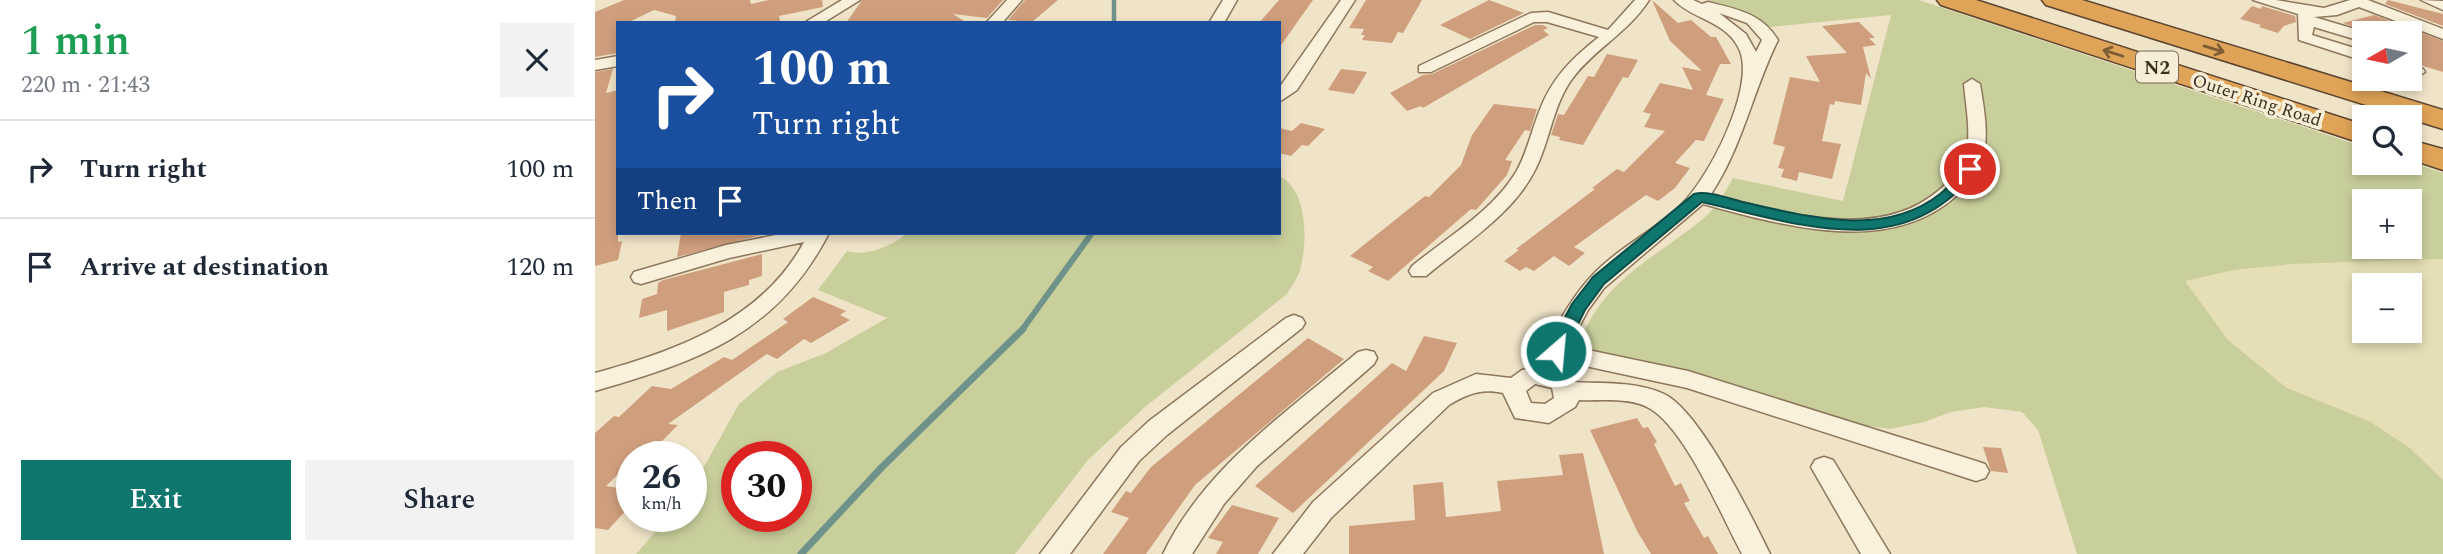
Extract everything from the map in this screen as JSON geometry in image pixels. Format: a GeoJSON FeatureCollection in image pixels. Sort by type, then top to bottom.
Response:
{"type":"FeatureCollection","features":[{"type":"Feature","properties":{"kind":"highway","name":"Outer Ring Road"},"geometry":{"type":"LineString","coordinates":[[1950,0],[2352,131]]}},
{"type":"Feature","properties":{"kind":"highway","name":"Outer Ring Road"},"geometry":{"type":"LineString","coordinates":[[2055,0],[2443,120]]}},
{"type":"Feature","properties":{"kind":"highway"},"geometry":{"type":"LineString","coordinates":[[2422,153],[2443,160]]}},
{"type":"Feature","properties":{"kind":"street"},"geometry":{"type":"LineString","coordinates":[[815,21],[853,0]]}},
{"type":"Feature","properties":{"kind":"street"},"geometry":{"type":"LineString","coordinates":[[995,21],[1015,0]]}},
{"type":"Feature","properties":{"kind":"street"},"geometry":{"type":"LineString","coordinates":[[1217,21],[1230,0]]}},
{"type":"Feature","properties":{"kind":"street"},"geometry":{"type":"LineString","coordinates":[[1281,95],[1291,86],[1348,0]]}},
{"type":"Feature","properties":{"kind":"street"},"geometry":{"type":"LineString","coordinates":[[1419,271],[1500,202],[1524,174],[1556,89],[1575,66],[1632,19],[1642,0]]}},
{"type":"Feature","properties":{"kind":"street"},"geometry":{"type":"LineString","coordinates":[[1544,376],[1578,308],[1599,281],[1699,197],[1736,127],[1754,72],[1751,55],[1730,28],[1711,13],[1682,0]]}},
{"type":"Feature","properties":{"kind":"street"},"geometry":{"type":"LineString","coordinates":[[2260,0],[2352,33]]}},
{"type":"Feature","properties":{"kind":"street"},"geometry":{"type":"LineString","coordinates":[[2428,0],[2443,6]]}},
{"type":"Feature","properties":{"kind":"street"},"geometry":{"type":"LineString","coordinates":[[2306,16],[2344,10],[2360,1],[2443,34]]}},
{"type":"Feature","properties":{"kind":"street"},"geometry":{"type":"LineString","coordinates":[[2306,16],[2304,37],[2352,52]]}},
{"type":"Feature","properties":{"kind":"street"},"geometry":{"type":"LineString","coordinates":[[1426,69],[1531,18],[1548,17],[1611,36]]}},
{"type":"Feature","properties":{"kind":"street"},"geometry":{"type":"LineString","coordinates":[[595,65],[616,61]]}},
{"type":"Feature","properties":{"kind":"street"},"geometry":{"type":"LineString","coordinates":[[1699,197],[1791,218],[1850,226],[1888,223],[1919,215],[1947,197],[1970,169],[1977,135],[1972,84]]}},
{"type":"Feature","properties":{"kind":"street"},"geometry":{"type":"LineString","coordinates":[[641,277],[726,252],[807,235]]}},
{"type":"Feature","properties":{"kind":"street"},"geometry":{"type":"LineString","coordinates":[[595,382],[680,355],[758,312],[789,284],[809,257],[816,235]]}},
{"type":"Feature","properties":{"kind":"street"},"geometry":{"type":"LineString","coordinates":[[1053,554],[1130,454],[1158,428],[1294,323]]}},
{"type":"Feature","properties":{"kind":"street"},"geometry":{"type":"LineString","coordinates":[[1556,351],[1688,380],[1976,471]]}},
{"type":"Feature","properties":{"kind":"street"},"geometry":{"type":"LineString","coordinates":[[1177,554],[1215,496],[1248,459],[1366,358]]}},
{"type":"Feature","properties":{"kind":"street"},"geometry":{"type":"LineString","coordinates":[[1287,554],[1322,510],[1441,399],[1464,385],[1478,381],[1514,388],[1531,376],[1556,379],[1566,391],[1634,393],[1660,402],[1676,417],[1699,453],[1756,554]]}},
{"type":"Feature","properties":{"kind":"street"},"geometry":{"type":"LineString","coordinates":[[1514,388],[1518,405],[1524,411],[1541,415],[1563,407],[1566,391]]}},
{"type":"Feature","properties":{"kind":"street"},"geometry":{"type":"LineString","coordinates":[[1824,467],[1876,554]]}},
{"type":"Feature","properties":{"kind":"shaded area"},"geometry":{"type":"Polygon","coordinates":[[[2443,259],[2443,480],[2410,448],[2369,421],[2287,388],[2228,340],[2184,281],[2233,270],[2292,264],[2443,259]]]}},
{"type":"Feature","properties":{"kind":"green space"},"geometry":{"type":"Polygon","coordinates":[[[1708,0],[1919,0],[2352,143],[2352,175],[2422,175],[2422,166],[2443,173],[2443,259],[2292,264],[2234,270],[2185,281],[2228,340],[2287,388],[2369,421],[2410,448],[2443,480],[2443,554],[2077,554],[2038,430],[2022,412],[1984,407],[1951,412],[1924,422],[1890,429],[1846,423],[1752,391],[1599,356],[1586,349],[1581,339],[1604,299],[1634,270],[1708,214],[1733,178],[1843,201],[1891,15],[1771,27],[1747,12],[1708,0]]]}},
{"type":"Feature","properties":{"kind":"green space"},"geometry":{"type":"Polygon","coordinates":[[[1281,177],[1296,192],[1305,231],[1300,270],[1287,294],[1145,407],[1088,460],[1015,554],[636,554],[655,532],[707,532],[707,461],[739,404],[777,372],[826,353],[887,318],[818,290],[847,251],[862,253],[879,249],[904,235],[1281,235],[1281,177]]]}},
{"type":"Feature","properties":{"kind":"building"},"geometry":{"type":"Polygon","coordinates":[[[624,0],[750,0],[751,4],[769,0],[822,0],[823,7],[779,16],[780,21],[675,21],[676,16],[654,10],[631,21],[616,21],[616,53],[595,57],[595,12],[624,0]]]}},
{"type":"Feature","properties":{"kind":"building"},"geometry":{"type":"Polygon","coordinates":[[[862,0],[1003,0],[987,18],[953,14],[964,21],[847,21],[862,0]]]}},
{"type":"Feature","properties":{"kind":"building"},"geometry":{"type":"Polygon","coordinates":[[[1025,0],[1058,0],[1033,21],[1008,20],[1025,0]]]}},
{"type":"Feature","properties":{"kind":"building"},"geometry":{"type":"Polygon","coordinates":[[[1279,0],[1313,0],[1281,45],[1281,21],[1261,21],[1279,0]]]}},
{"type":"Feature","properties":{"kind":"building"},"geometry":{"type":"Polygon","coordinates":[[[1366,0],[1422,0],[1403,33],[1398,32],[1392,43],[1362,40],[1364,29],[1349,28],[1366,0]]]}},
{"type":"Feature","properties":{"kind":"building"},"geometry":{"type":"Polygon","coordinates":[[[1489,0],[1524,13],[1470,39],[1440,25],[1489,0]]]}},
{"type":"Feature","properties":{"kind":"building"},"geometry":{"type":"Polygon","coordinates":[[[1652,0],[1678,23],[1691,20],[1711,37],[1716,37],[1731,64],[1720,64],[1706,95],[1724,99],[1704,141],[1696,140],[1675,163],[1690,168],[1675,188],[1658,201],[1646,195],[1574,247],[1585,253],[1569,266],[1554,256],[1534,271],[1526,267],[1520,271],[1504,261],[1617,169],[1624,172],[1665,131],[1644,127],[1651,114],[1643,112],[1660,83],[1693,90],[1682,67],[1702,71],[1670,41],[1652,0]]]}},
{"type":"Feature","properties":{"kind":"building"},"geometry":{"type":"Polygon","coordinates":[[[2388,0],[2443,14],[2443,26],[2385,4],[2388,0]]]}},
{"type":"Feature","properties":{"kind":"building"},"geometry":{"type":"Polygon","coordinates":[[[2252,6],[2261,9],[2262,6],[2295,16],[2296,22],[2284,26],[2278,33],[2240,19],[2252,6]]]}},
{"type":"Feature","properties":{"kind":"building"},"geometry":{"type":"Polygon","coordinates":[[[2374,15],[2390,21],[2352,21],[2352,26],[2343,23],[2374,15]]]}},
{"type":"Feature","properties":{"kind":"building"},"geometry":{"type":"Polygon","coordinates":[[[1859,22],[1875,38],[1869,38],[1876,45],[1863,47],[1871,79],[1866,73],[1861,105],[1835,101],[1834,105],[1830,104],[1822,141],[1841,144],[1832,179],[1799,172],[1797,181],[1781,177],[1784,169],[1778,168],[1785,147],[1773,144],[1790,77],[1820,82],[1806,56],[1847,53],[1822,26],[1859,22]]]}},
{"type":"Feature","properties":{"kind":"building"},"geometry":{"type":"Polygon","coordinates":[[[1535,25],[1548,28],[1543,30],[1549,35],[1423,108],[1421,106],[1407,111],[1390,93],[1423,75],[1432,74],[1535,25]]]}},
{"type":"Feature","properties":{"kind":"building"},"geometry":{"type":"Polygon","coordinates":[[[2422,33],[2443,41],[2443,72],[2422,66],[2422,33]]]}},
{"type":"Feature","properties":{"kind":"building"},"geometry":{"type":"Polygon","coordinates":[[[1607,54],[1638,60],[1628,78],[1623,77],[1583,145],[1559,140],[1560,137],[1551,135],[1558,114],[1564,115],[1588,76],[1594,77],[1607,54]]]}},
{"type":"Feature","properties":{"kind":"building"},"geometry":{"type":"Polygon","coordinates":[[[613,69],[606,93],[616,90],[616,235],[618,242],[622,241],[618,260],[595,266],[595,72],[613,69]]]}},
{"type":"Feature","properties":{"kind":"building"},"geometry":{"type":"Polygon","coordinates":[[[1341,69],[1367,72],[1354,94],[1328,90],[1341,69]]]}},
{"type":"Feature","properties":{"kind":"building"},"geometry":{"type":"Polygon","coordinates":[[[1494,104],[1537,109],[1530,131],[1525,130],[1505,160],[1512,161],[1507,175],[1476,210],[1471,209],[1388,281],[1368,271],[1373,267],[1350,256],[1425,196],[1429,197],[1461,165],[1472,135],[1494,104]]]}},
{"type":"Feature","properties":{"kind":"building"},"geometry":{"type":"Polygon","coordinates":[[[1301,123],[1325,129],[1308,146],[1302,145],[1291,156],[1281,154],[1281,128],[1292,131],[1301,123]]]}},
{"type":"Feature","properties":{"kind":"building"},"geometry":{"type":"Polygon","coordinates":[[[681,235],[761,235],[677,257],[681,235]]]}},
{"type":"Feature","properties":{"kind":"building"},"geometry":{"type":"Polygon","coordinates":[[[762,254],[762,276],[749,280],[749,285],[724,292],[724,312],[667,331],[667,310],[639,318],[642,299],[657,294],[658,283],[663,280],[762,254]]]}},
{"type":"Feature","properties":{"kind":"building"},"geometry":{"type":"Polygon","coordinates":[[[813,297],[846,311],[840,315],[850,320],[811,343],[804,339],[777,359],[767,354],[668,424],[678,425],[662,441],[616,441],[616,476],[606,486],[616,488],[616,521],[608,530],[595,528],[595,433],[614,416],[619,417],[652,386],[671,389],[724,357],[732,360],[788,322],[783,319],[813,297]]]}},
{"type":"Feature","properties":{"kind":"building"},"geometry":{"type":"Polygon","coordinates":[[[1424,336],[1457,343],[1444,371],[1293,513],[1255,486],[1392,363],[1406,371],[1424,336]]]}},
{"type":"Feature","properties":{"kind":"building"},"geometry":{"type":"Polygon","coordinates":[[[1308,338],[1344,359],[1195,485],[1146,554],[1103,554],[1129,518],[1111,512],[1126,491],[1131,493],[1151,467],[1308,338]]]}},
{"type":"Feature","properties":{"kind":"building"},"geometry":{"type":"Polygon","coordinates":[[[1637,418],[1643,428],[1648,427],[1657,442],[1654,444],[1675,486],[1681,483],[1690,501],[1684,503],[1704,538],[1708,536],[1718,554],[1651,554],[1637,531],[1590,430],[1637,418]]]}},
{"type":"Feature","properties":{"kind":"building"},"geometry":{"type":"Polygon","coordinates":[[[1983,447],[2001,448],[2008,473],[1991,471],[1983,447]]]}},
{"type":"Feature","properties":{"kind":"building"},"geometry":{"type":"Polygon","coordinates":[[[1583,453],[1604,554],[1349,554],[1349,526],[1415,520],[1413,485],[1443,482],[1446,517],[1501,511],[1497,481],[1563,475],[1559,455],[1583,453]]]}},
{"type":"Feature","properties":{"kind":"building"},"geometry":{"type":"Polygon","coordinates":[[[1232,505],[1279,518],[1258,554],[1216,554],[1223,542],[1208,538],[1232,505]]]}},
{"type":"Feature","properties":{"kind":"waterway"},"geometry":{"type":"LineString","coordinates":[[1114,0],[1114,21]]}},
{"type":"Feature","properties":{"kind":"waterway"},"geometry":{"type":"LineString","coordinates":[[1022,330],[1091,235]]}},
{"type":"Feature","properties":{"kind":"waterway"},"geometry":{"type":"LineString","coordinates":[[801,554],[882,467],[1022,330]]}},
{"type":"Feature","properties":{"kind":"route"},"geometry":{"type":"LineString","coordinates":[[1556,351],[1578,308],[1599,281],[1699,197],[1802,220],[1850,226],[1888,223],[1919,215],[1947,197],[1970,169]]}}]}
